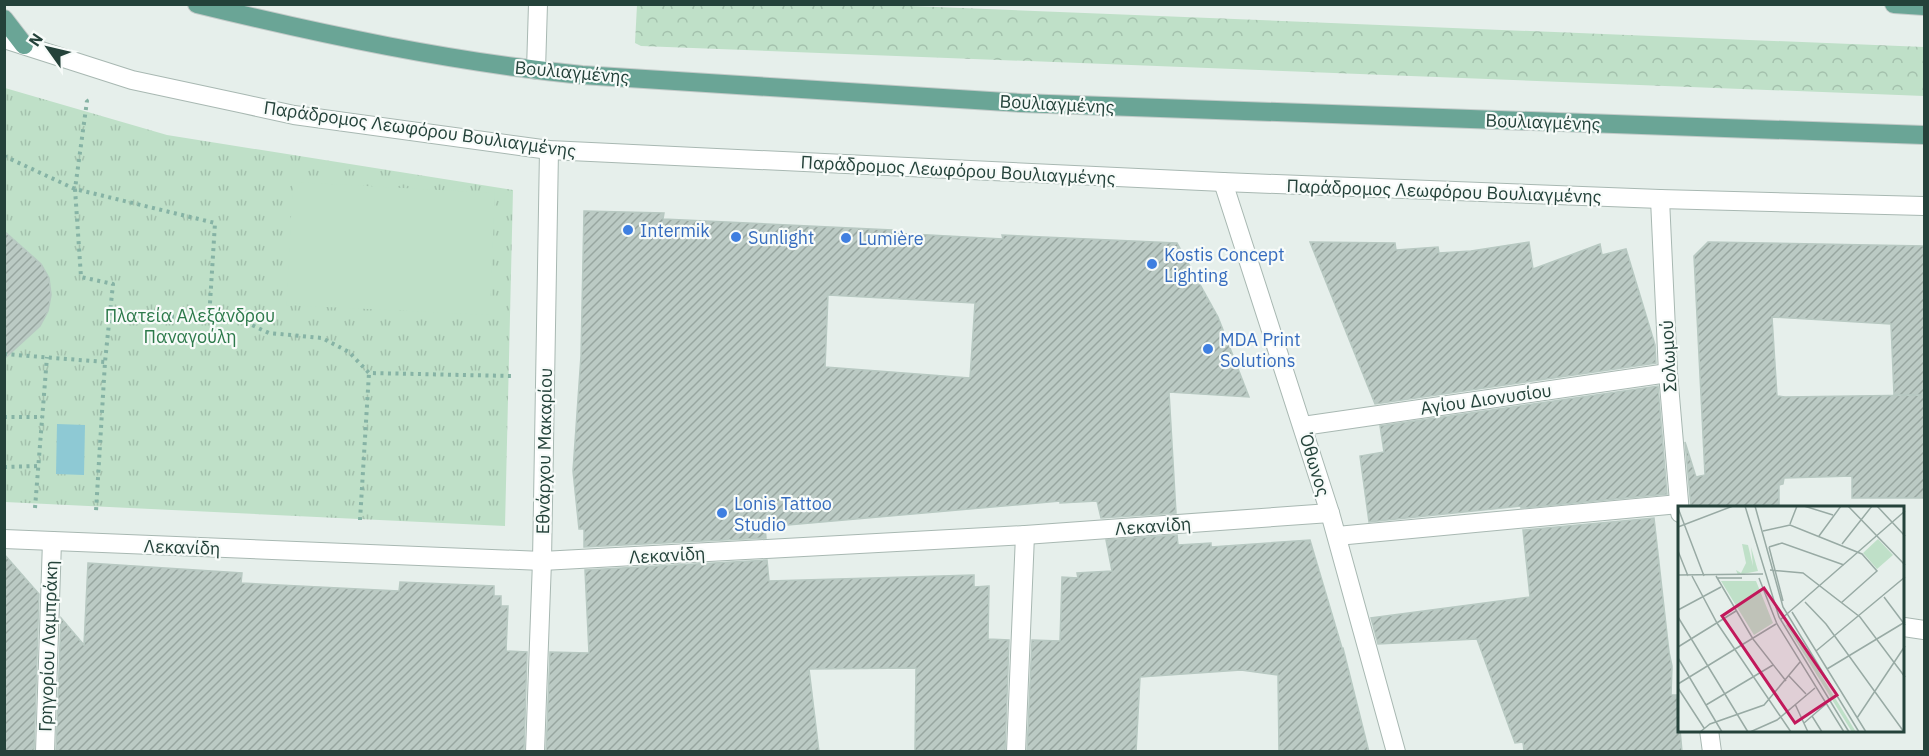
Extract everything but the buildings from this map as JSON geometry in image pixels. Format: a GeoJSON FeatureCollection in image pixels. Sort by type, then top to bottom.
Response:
{"type":"FeatureCollection","features":[{"type":"Feature","properties":{"kind":"main road","name":"Βουλιαγμένης"},"geometry":{"type":"LineString","coordinates":[[197,4],[355,40],[536,70],[1021,103],[1924,135]]}},
{"type":"Feature","properties":{"kind":"main road"},"geometry":{"type":"LineString","coordinates":[[1894,4],[1924,6]]}},
{"type":"Feature","properties":{"kind":"main road"},"geometry":{"type":"LineString","coordinates":[[4,19],[24,45]]}},
{"type":"Feature","properties":{"kind":"street"},"geometry":{"type":"LineString","coordinates":[[536,70],[538,4]]}},
{"type":"Feature","properties":{"kind":"street","name":"Παράδρομος Λεωφόρου Βουλιαγμένης"},"geometry":{"type":"LineString","coordinates":[[4,39],[132,80],[294,115],[549,150],[1223,182],[1660,199],[1924,206]]}},
{"type":"Feature","properties":{"kind":"street","name":"Εθνάρχου Μακαρίου"},"geometry":{"type":"LineString","coordinates":[[535,752],[542,561],[549,150]]}},
{"type":"Feature","properties":{"kind":"street","name":"Όθωνος"},"geometry":{"type":"LineString","coordinates":[[1223,182],[1330,513],[1396,752]]}},
{"type":"Feature","properties":{"kind":"street","name":"Σολωμού"},"geometry":{"type":"LineString","coordinates":[[1660,199],[1668,373],[1680,506]]}},
{"type":"Feature","properties":{"kind":"street","name":"Αγίου Διονυσίου"},"geometry":{"type":"LineString","coordinates":[[1303,426],[1668,373]]}},
{"type":"Feature","properties":{"kind":"street"},"geometry":{"type":"LineString","coordinates":[[1336,536],[1678,508]]}},
{"type":"Feature","properties":{"kind":"street","name":"Λεκανίδη"},"geometry":{"type":"LineString","coordinates":[[4,539],[542,561],[1025,536],[1330,513]]}},
{"type":"Feature","properties":{"kind":"street"},"geometry":{"type":"LineString","coordinates":[[1016,752],[1025,536]]}},
{"type":"Feature","properties":{"kind":"street","name":"Γρηγορίου Λαμπράκη"},"geometry":{"type":"LineString","coordinates":[[45,752],[52,541]]}},
{"type":"Feature","properties":{"kind":"street"},"geometry":{"type":"LineString","coordinates":[[1905,627],[1924,630]]}},
{"type":"Feature","properties":{"kind":"street"},"geometry":{"type":"LineString","coordinates":[[1709,732],[1712,752]]}},
{"type":"Feature","properties":{"kind":"path"},"geometry":{"type":"LineString","coordinates":[[77,98],[87,100],[75,189],[81,277],[114,284],[105,362],[95,519]]}},
{"type":"Feature","properties":{"kind":"path"},"geometry":{"type":"LineString","coordinates":[[4,156],[75,189],[214,223],[209,319]]}},
{"type":"Feature","properties":{"kind":"path"},"geometry":{"type":"LineString","coordinates":[[111,313],[243,321],[269,333],[322,338],[349,352],[369,373],[516,376]]}},
{"type":"Feature","properties":{"kind":"path"},"geometry":{"type":"LineString","coordinates":[[4,354],[105,362]]}},
{"type":"Feature","properties":{"kind":"path"},"geometry":{"type":"LineString","coordinates":[[34,515],[47,357]]}},
{"type":"Feature","properties":{"kind":"path"},"geometry":{"type":"LineString","coordinates":[[360,522],[369,373]]}},
{"type":"Feature","properties":{"kind":"path"},"geometry":{"type":"LineString","coordinates":[[4,417],[42,417]]}},
{"type":"Feature","properties":{"kind":"path"},"geometry":{"type":"LineString","coordinates":[[4,467],[39,466]]}},
{"type":"Feature","properties":{"kind":"green space"},"geometry":{"type":"Polygon","coordinates":[[[637,5],[886,5],[1924,47],[1924,96],[641,46],[635,43],[637,5]]]}},
{"type":"Feature","properties":{"kind":"green space","name":"Πλατεία Αλεξάνδρου Παναγούλη"},"geometry":{"type":"Polygon","coordinates":[[[5,88],[167,135],[513,190],[505,526],[5,502],[5,88]]]}},
{"type":"Feature","properties":{"kind":"green space"},"geometry":{"type":"Polygon","coordinates":[[[293,182],[495,193],[490,315],[286,305],[293,182]]]}},
{"type":"Feature","properties":{"kind":"water"},"geometry":{"type":"Polygon","coordinates":[[[57,424],[85,425],[84,475],[56,474],[57,424]]]}},
{"type":"Feature","properties":{"kind":"place","name":"Intermik"},"geometry":{"type":"Point","coordinates":[628,230]}},
{"type":"Feature","properties":{"kind":"place","name":"Sunlight"},"geometry":{"type":"Point","coordinates":[736,237]}},
{"type":"Feature","properties":{"kind":"place","name":"Lumière"},"geometry":{"type":"Point","coordinates":[846,238]}},
{"type":"Feature","properties":{"kind":"place","name":"Kostis Concept Lighting"},"geometry":{"type":"Point","coordinates":[1152,264]}},
{"type":"Feature","properties":{"kind":"place","name":"MDA Print Solutions"},"geometry":{"type":"Point","coordinates":[1208,349]}},
{"type":"Feature","properties":{"kind":"place","name":"Lonis Tattoo Studio"},"geometry":{"type":"Point","coordinates":[722,513]}}]}
